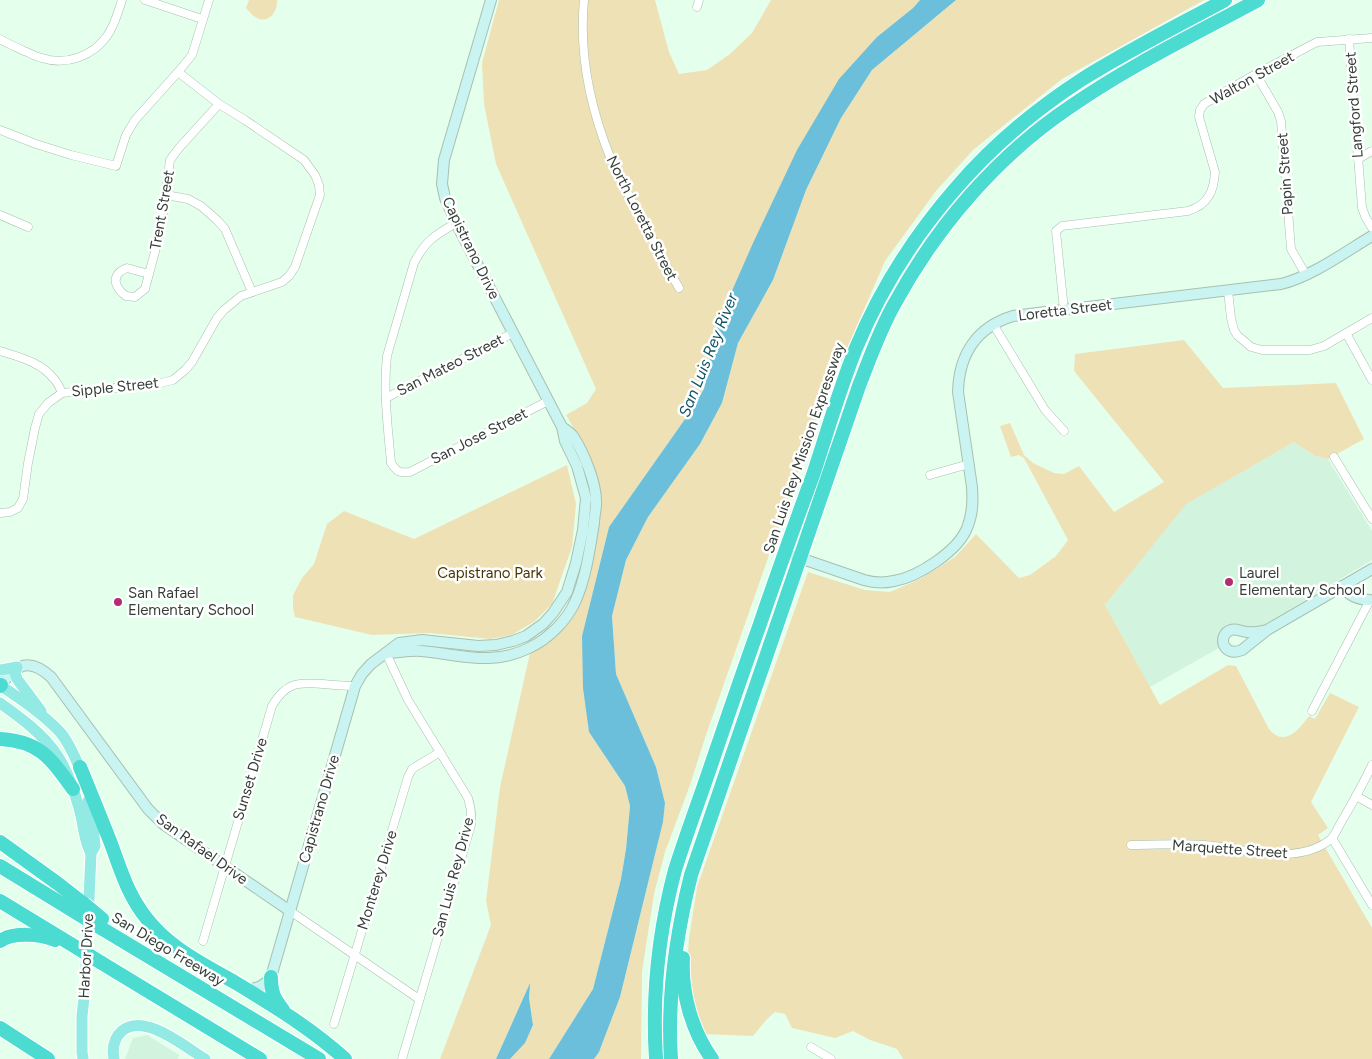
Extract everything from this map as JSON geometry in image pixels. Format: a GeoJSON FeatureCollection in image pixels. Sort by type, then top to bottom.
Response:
{"type":"FeatureCollection","features":[{"type":"Feature","properties":{"kind":"highway","name":"San Luis Rey Mission Expressway"},"geometry":{"type":"LineString","coordinates":[[656,1059],[655,1016],[662,934],[673,879],[684,842],[856,346],[890,279],[936,211],[985,157],[1015,129],[1049,102],[1101,68],[1225,0]]}},
{"type":"Feature","properties":{"kind":"highway","name":"San Luis Rey Mission Expressway"},"geometry":{"type":"LineString","coordinates":[[691,874],[856,394],[879,335],[911,275],[959,208],[979,185],[1019,147],[1069,108],[1118,77],[1258,0]]}},
{"type":"Feature","properties":{"kind":"highway"},"geometry":{"type":"LineString","coordinates":[[0,739],[11,740],[37,748],[55,764],[73,788]]}},
{"type":"Feature","properties":{"kind":"highway"},"geometry":{"type":"LineString","coordinates":[[80,767],[129,892],[148,921],[182,951],[287,1014],[345,1059]]}},
{"type":"Feature","properties":{"kind":"highway"},"geometry":{"type":"LineString","coordinates":[[0,842],[57,883],[82,910]]}},
{"type":"Feature","properties":{"kind":"highway","name":"San Diego Freeway"},"geometry":{"type":"LineString","coordinates":[[0,866],[82,910],[160,964],[319,1059]]}},
{"type":"Feature","properties":{"kind":"highway"},"geometry":{"type":"LineString","coordinates":[[671,1059],[672,983],[679,930],[691,874]]}},
{"type":"Feature","properties":{"kind":"highway"},"geometry":{"type":"LineString","coordinates":[[691,874],[682,962],[683,983],[694,1026],[712,1059]]}},
{"type":"Feature","properties":{"kind":"highway"},"geometry":{"type":"LineString","coordinates":[[0,901],[260,1059]]}},
{"type":"Feature","properties":{"kind":"highway"},"geometry":{"type":"LineString","coordinates":[[0,940],[6,937],[29,935],[47,937],[79,949]]}},
{"type":"Feature","properties":{"kind":"highway"},"geometry":{"type":"LineString","coordinates":[[271,977],[272,992],[275,1000],[287,1014]]}},
{"type":"Feature","properties":{"kind":"highway"},"geometry":{"type":"LineString","coordinates":[[0,1028],[48,1059]]}},
{"type":"Feature","properties":{"kind":"main road"},"geometry":{"type":"LineString","coordinates":[[0,670],[17,667],[16,679],[48,720]]}},
{"type":"Feature","properties":{"kind":"main road","name":"Harbor Drive"},"geometry":{"type":"LineString","coordinates":[[0,685],[48,720],[61,732],[80,767],[92,816],[95,846],[91,853],[86,976],[82,1016],[82,1059]]}},
{"type":"Feature","properties":{"kind":"main road","name":"Harbor Drive"},"geometry":{"type":"LineString","coordinates":[[0,703],[37,732],[57,755],[73,788],[82,816],[86,844],[91,853]]}},
{"type":"Feature","properties":{"kind":"main road"},"geometry":{"type":"LineString","coordinates":[[114,1059],[114,1044],[120,1032],[130,1026],[142,1025],[162,1032],[205,1059]]}},
{"type":"Feature","properties":{"kind":"street"},"geometry":{"type":"LineString","coordinates":[[0,39],[44,59],[64,61],[84,56],[93,50],[113,27],[122,0]]}},
{"type":"Feature","properties":{"kind":"street"},"geometry":{"type":"LineString","coordinates":[[145,0],[202,19]]}},
{"type":"Feature","properties":{"kind":"street"},"geometry":{"type":"LineString","coordinates":[[0,130],[70,155],[116,166],[126,135],[135,120],[192,55],[209,0]]}},
{"type":"Feature","properties":{"kind":"street","name":"Capistrano Drive"},"geometry":{"type":"LineString","coordinates":[[271,977],[355,686],[366,668],[386,653],[418,651],[478,659],[493,659],[515,654],[529,648],[548,636],[561,624],[576,601],[585,571],[592,539],[596,503],[590,468],[572,435],[562,426],[548,401],[456,223],[445,198],[442,184],[444,160],[491,0]]}},
{"type":"Feature","properties":{"kind":"street","name":"North Loretta Street"},"geometry":{"type":"LineString","coordinates":[[584,0],[582,16],[583,48],[596,120],[619,177],[679,288]]}},
{"type":"Feature","properties":{"kind":"street","name":"Walton Street"},"geometry":{"type":"LineString","coordinates":[[1064,310],[1056,231],[1058,228],[1188,211],[1196,208],[1209,196],[1215,172],[1199,117],[1200,110],[1204,104],[1317,42],[1372,38]]}},
{"type":"Feature","properties":{"kind":"street","name":"Langford Street"},"geometry":{"type":"LineString","coordinates":[[1349,39],[1362,208],[1372,228]]}},
{"type":"Feature","properties":{"kind":"street","name":"Sipple Street"},"geometry":{"type":"LineString","coordinates":[[0,513],[10,512],[18,508],[23,499],[28,463],[39,414],[48,403],[62,393],[157,384],[173,380],[192,362],[217,318],[224,310],[241,296],[282,282],[296,267],[320,195],[315,175],[304,160],[219,104],[178,72]]}},
{"type":"Feature","properties":{"kind":"street","name":"Papin Street"},"geometry":{"type":"LineString","coordinates":[[1256,74],[1278,112],[1281,121],[1291,249],[1306,275]]}},
{"type":"Feature","properties":{"kind":"street","name":"Trent Street"},"geometry":{"type":"LineString","coordinates":[[149,274],[127,268],[119,273],[116,280],[118,290],[126,296],[135,297],[144,289],[149,274],[161,229],[170,160],[219,104]]}},
{"type":"Feature","properties":{"kind":"street"},"geometry":{"type":"LineString","coordinates":[[1358,160],[1372,151]]}},
{"type":"Feature","properties":{"kind":"street"},"geometry":{"type":"LineString","coordinates":[[166,195],[188,199],[201,206],[225,229],[252,292]]}},
{"type":"Feature","properties":{"kind":"street"},"geometry":{"type":"LineString","coordinates":[[0,215],[28,227]]}},
{"type":"Feature","properties":{"kind":"street"},"geometry":{"type":"LineString","coordinates":[[386,398],[387,356],[414,263],[428,241],[456,223]]}},
{"type":"Feature","properties":{"kind":"street","name":"Loretta Street"},"geometry":{"type":"LineString","coordinates":[[784,552],[864,580],[885,583],[905,578],[925,568],[945,556],[956,546],[967,529],[973,501],[958,380],[961,366],[972,344],[981,333],[993,324],[1013,316],[1281,284],[1306,275],[1372,236]]}},
{"type":"Feature","properties":{"kind":"street"},"geometry":{"type":"LineString","coordinates":[[1228,291],[1234,330],[1251,347],[1262,350],[1310,350],[1324,346],[1372,318]]}},
{"type":"Feature","properties":{"kind":"street"},"geometry":{"type":"LineString","coordinates":[[993,324],[1045,410],[1064,431]]}},
{"type":"Feature","properties":{"kind":"street","name":"San Mateo Street"},"geometry":{"type":"LineString","coordinates":[[386,398],[513,333]]}},
{"type":"Feature","properties":{"kind":"street"},"geometry":{"type":"LineString","coordinates":[[1346,334],[1372,380]]}},
{"type":"Feature","properties":{"kind":"street"},"geometry":{"type":"LineString","coordinates":[[0,351],[42,367],[54,379],[62,393]]}},
{"type":"Feature","properties":{"kind":"street","name":"San Jose Street"},"geometry":{"type":"LineString","coordinates":[[386,398],[391,464],[400,473],[410,472],[548,401]]}},
{"type":"Feature","properties":{"kind":"street"},"geometry":{"type":"LineString","coordinates":[[1334,457],[1372,519]]}},
{"type":"Feature","properties":{"kind":"street"},"geometry":{"type":"LineString","coordinates":[[930,475],[968,464]]}},
{"type":"Feature","properties":{"kind":"street"},"geometry":{"type":"LineString","coordinates":[[1267,630],[1372,569]]}},
{"type":"Feature","properties":{"kind":"street"},"geometry":{"type":"LineString","coordinates":[[1312,712],[1371,600],[1362,600],[1347,593],[1346,584]]}},
{"type":"Feature","properties":{"kind":"street","name":"San Luis Rey Drive"},"geometry":{"type":"LineString","coordinates":[[386,653],[408,700],[468,798],[472,815],[471,825],[402,1059]]}},
{"type":"Feature","properties":{"kind":"street","name":"San Rafael Drive"},"geometry":{"type":"LineString","coordinates":[[17,667],[28,665],[38,668],[51,677],[148,809],[163,824],[419,999]]}},
{"type":"Feature","properties":{"kind":"street"},"geometry":{"type":"LineString","coordinates":[[0,685],[17,667]]}},
{"type":"Feature","properties":{"kind":"street","name":"Sunset Drive"},"geometry":{"type":"LineString","coordinates":[[203,941],[272,706],[281,693],[288,688],[302,683],[355,686]]}},
{"type":"Feature","properties":{"kind":"street","name":"Monterey Drive"},"geometry":{"type":"LineString","coordinates":[[334,1024],[408,777],[412,769],[440,752]]}},
{"type":"Feature","properties":{"kind":"street"},"geometry":{"type":"LineString","coordinates":[[1372,766],[1332,838],[1372,905]]}},
{"type":"Feature","properties":{"kind":"street"},"geometry":{"type":"LineString","coordinates":[[1356,796],[1372,805]]}},
{"type":"Feature","properties":{"kind":"street","name":"Marquette Street"},"geometry":{"type":"LineString","coordinates":[[1131,845],[1202,845],[1259,853],[1283,854],[1310,850],[1332,838]]}},
{"type":"Feature","properties":{"kind":"street"},"geometry":{"type":"LineString","coordinates":[[247,990],[260,987],[267,983],[271,977]]}},
{"type":"Feature","properties":{"kind":"street"},"geometry":{"type":"LineString","coordinates":[[811,1047],[831,1059]]}},
{"type":"Feature","properties":{"kind":"shaded area","name":"Laurel Elementary School"},"geometry":{"type":"Polygon","coordinates":[[[1294,442],[1315,456],[1328,459],[1372,531],[1372,560],[1257,629],[1253,630],[1238,624],[1233,625],[1224,645],[1150,687],[1105,605],[1185,504],[1294,442]]]}},
{"type":"Feature","properties":{"kind":"shaded area"},"geometry":{"type":"Polygon","coordinates":[[[147,1035],[179,1055],[178,1059],[125,1059],[133,1038],[147,1035]]]}},
{"type":"Feature","properties":{"kind":"green space"},"geometry":{"type":"Polygon","coordinates":[[[249,0],[277,0],[276,9],[268,18],[260,19],[246,8],[249,0]]]}},
{"type":"Feature","properties":{"kind":"green space"},"geometry":{"type":"Polygon","coordinates":[[[499,0],[655,0],[669,52],[679,74],[707,70],[730,54],[752,33],[771,0],[920,0],[877,37],[717,325],[704,389],[690,412],[609,527],[582,636],[589,732],[625,786],[630,806],[621,879],[593,989],[549,1059],[510,1059],[525,1043],[533,1025],[529,985],[496,1059],[440,1059],[491,925],[486,901],[500,787],[530,653],[556,636],[580,595],[600,499],[587,451],[566,415],[587,403],[596,389],[496,164],[484,104],[482,63],[499,0]]]}},
{"type":"Feature","properties":{"kind":"green space"},"geometry":{"type":"Polygon","coordinates":[[[956,0],[1204,0],[1062,79],[973,150],[936,191],[885,261],[817,418],[665,852],[654,894],[642,972],[641,1059],[594,1059],[599,1052],[620,997],[663,822],[665,803],[656,767],[616,674],[612,616],[626,560],[648,517],[700,444],[722,403],[738,343],[773,280],[806,190],[841,118],[872,70],[956,0]]]}},
{"type":"Feature","properties":{"kind":"green space"},"geometry":{"type":"Polygon","coordinates":[[[1184,340],[1223,388],[1336,383],[1364,439],[1328,459],[1315,456],[1294,442],[1186,504],[1105,605],[1160,705],[1228,665],[1236,666],[1269,729],[1281,737],[1286,737],[1296,731],[1309,716],[1315,719],[1330,693],[1359,707],[1311,802],[1328,828],[1318,835],[1372,928],[1372,1059],[903,1059],[897,1049],[870,1040],[853,1031],[835,1038],[792,1028],[785,1014],[775,1012],[753,1036],[702,1034],[686,986],[689,938],[697,887],[808,572],[865,590],[890,592],[920,579],[955,557],[976,534],[1019,578],[1030,575],[1056,556],[1068,540],[1024,458],[1019,455],[1011,457],[1000,426],[1010,423],[1024,455],[1033,463],[1054,473],[1064,474],[1079,466],[1114,512],[1164,482],[1074,371],[1075,354],[1184,340]]]}},
{"type":"Feature","properties":{"kind":"green space","name":"Capistrano Park"},"geometry":{"type":"Polygon","coordinates":[[[567,465],[576,504],[572,547],[552,604],[535,621],[512,635],[490,639],[429,633],[372,635],[295,617],[293,595],[302,578],[314,564],[327,524],[344,511],[414,539],[567,465]]]}},
{"type":"Feature","properties":{"kind":"water"},"geometry":{"type":"Polygon","coordinates":[[[920,0],[956,0],[872,70],[841,118],[806,190],[773,280],[738,343],[722,403],[700,444],[648,517],[626,560],[612,616],[616,674],[656,767],[665,803],[663,822],[620,997],[599,1052],[594,1059],[549,1059],[593,989],[621,879],[626,849],[630,806],[625,786],[589,732],[583,688],[582,636],[609,527],[690,412],[704,389],[717,325],[797,150],[839,79],[877,37],[920,0]]]}},
{"type":"Feature","properties":{"kind":"water"},"geometry":{"type":"Polygon","coordinates":[[[530,983],[529,998],[533,1025],[525,1043],[510,1059],[496,1059],[530,983]]]}},
{"type":"Feature","properties":{"kind":"place","name":"Laurel Elementary School"},"geometry":{"type":"Point","coordinates":[1229,582]}},
{"type":"Feature","properties":{"kind":"place","name":"San Rafael Elementary School"},"geometry":{"type":"Point","coordinates":[118,602]}},
{"type":"Feature","properties":{"kind":"water label","name":"San Luis Rey River"},"geometry":{"type":"Point","coordinates":[708,355]}}]}
